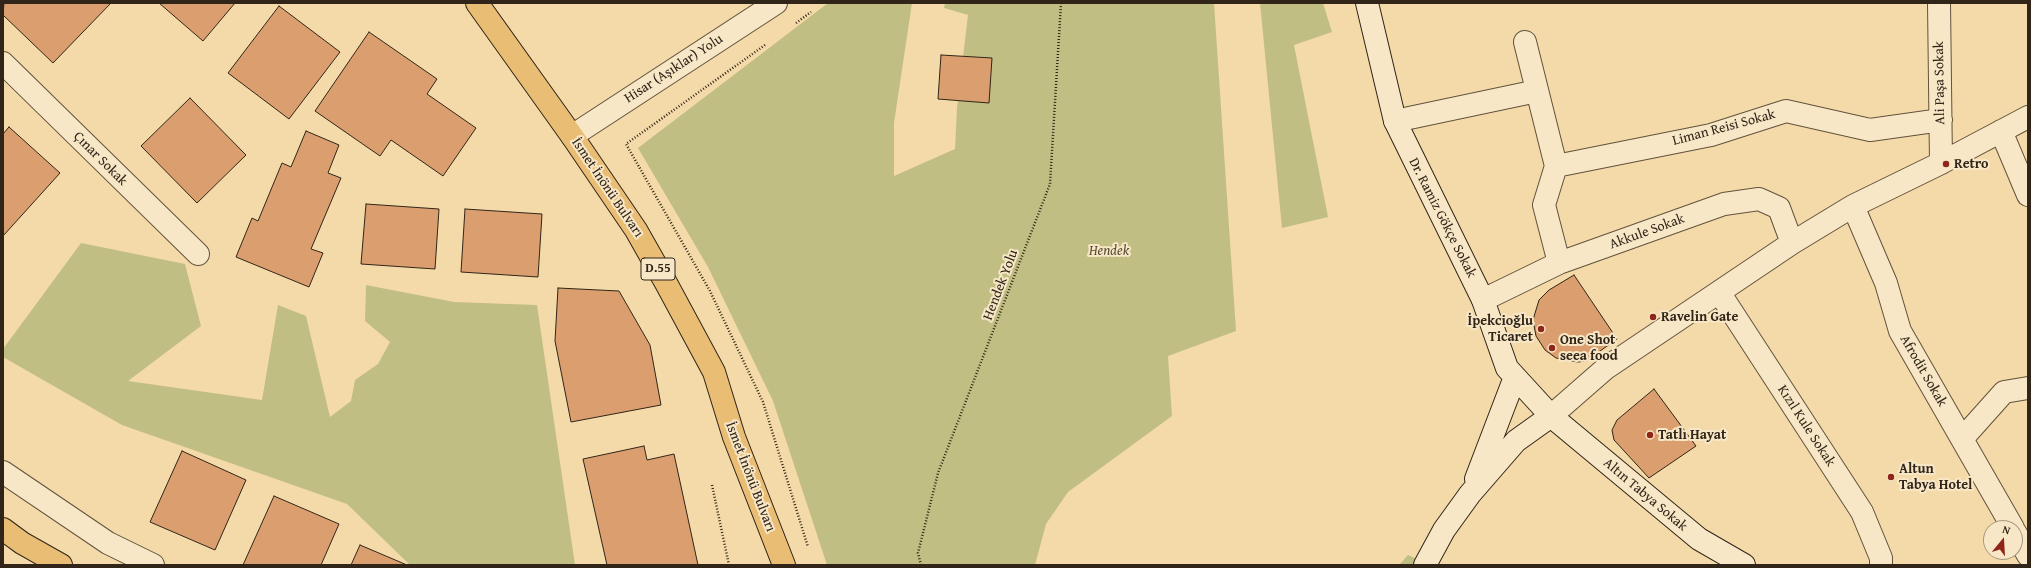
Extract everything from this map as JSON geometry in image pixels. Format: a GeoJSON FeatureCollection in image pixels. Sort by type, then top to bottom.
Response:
{"type":"FeatureCollection","features":[{"type":"Feature","properties":{"kind":"main road","name":"İsmet İnönü Bulvarı"},"geometry":{"type":"LineString","coordinates":[[476,3],[572,136],[636,230],[714,372],[734,437],[784,565]]}},
{"type":"Feature","properties":{"kind":"main road"},"geometry":{"type":"LineString","coordinates":[[3,529],[22,543],[61,565]]}},
{"type":"Feature","properties":{"kind":"street","name":"Hisar (Aşıklar) Yolu"},"geometry":{"type":"LineString","coordinates":[[572,136],[776,3]]}},
{"type":"Feature","properties":{"kind":"street","name":"Dr. Ramiz Gökçe Sokak"},"geometry":{"type":"LineString","coordinates":[[1367,3],[1395,122],[1483,300],[1507,368],[1551,416]]}},
{"type":"Feature","properties":{"kind":"street","name":"Ali Paşa Sokak"},"geometry":{"type":"LineString","coordinates":[[1939,3],[1941,163]]}},
{"type":"Feature","properties":{"kind":"street"},"geometry":{"type":"LineString","coordinates":[[1525,42],[1556,166],[1544,205],[1559,263]]}},
{"type":"Feature","properties":{"kind":"street","name":"Çınar Sokak"},"geometry":{"type":"LineString","coordinates":[[3,63],[198,254]]}},
{"type":"Feature","properties":{"kind":"street"},"geometry":{"type":"LineString","coordinates":[[1395,122],[1537,91]]}},
{"type":"Feature","properties":{"kind":"street","name":"Liman Reisi Sokak"},"geometry":{"type":"LineString","coordinates":[[1556,166],[1711,135],[1786,111],[1870,130],[1940,120]]}},
{"type":"Feature","properties":{"kind":"street"},"geometry":{"type":"LineString","coordinates":[[1425,565],[1444,530],[1470,494],[1516,441],[1551,416],[1606,368],[1792,243],[1853,206],[1941,163],[2028,117]]}},
{"type":"Feature","properties":{"kind":"street"},"geometry":{"type":"LineString","coordinates":[[2002,131],[2028,195]]}},
{"type":"Feature","properties":{"kind":"street","name":"Akkule Sokak"},"geometry":{"type":"LineString","coordinates":[[1483,300],[1559,263],[1724,204],[1759,199],[1779,208],[1792,243]]}},
{"type":"Feature","properties":{"kind":"street","name":"Afrodit Sokak"},"geometry":{"type":"LineString","coordinates":[[1853,206],[1886,283],[1900,331],[2008,520]]}},
{"type":"Feature","properties":{"kind":"street","name":"Kızıl Kule Sokak"},"geometry":{"type":"LineString","coordinates":[[1718,292],[1862,512],[1881,558],[1881,565]]}},
{"type":"Feature","properties":{"kind":"street"},"geometry":{"type":"LineString","coordinates":[[1470,494],[1515,377]]}},
{"type":"Feature","properties":{"kind":"street"},"geometry":{"type":"LineString","coordinates":[[1962,439],[2004,392],[2028,388]]}},
{"type":"Feature","properties":{"kind":"street","name":"Altın Tabya Sokak"},"geometry":{"type":"LineString","coordinates":[[1551,416],[1699,539],[1744,565]]}},
{"type":"Feature","properties":{"kind":"street"},"geometry":{"type":"LineString","coordinates":[[3,472],[108,543],[153,565]]}},
{"type":"Feature","properties":{"kind":"street"},"geometry":{"type":"LineString","coordinates":[[2023,546],[2028,555]]}},
{"type":"Feature","properties":{"kind":"path","name":"Hendek Yolu"},"geometry":{"type":"LineString","coordinates":[[922,565],[918,553],[938,473],[1050,184],[1061,3]]}},
{"type":"Feature","properties":{"kind":"path"},"geometry":{"type":"LineString","coordinates":[[792,26],[811,12]]}},
{"type":"Feature","properties":{"kind":"path"},"geometry":{"type":"LineString","coordinates":[[766,44],[626,144],[710,291],[763,402],[809,550]]}},
{"type":"Feature","properties":{"kind":"path"},"geometry":{"type":"LineString","coordinates":[[712,485],[729,565]]}},
{"type":"Feature","properties":{"kind":"green space","name":"Hendek"},"geometry":{"type":"Polygon","coordinates":[[[828,3],[912,3],[894,123],[894,176],[955,149],[957,108],[968,15],[944,8],[945,3],[1214,3],[1236,331],[1168,356],[1172,416],[1068,492],[1046,524],[1035,565],[827,565],[773,401],[708,267],[638,148],[828,3]]]}},
{"type":"Feature","properties":{"kind":"green space"},"geometry":{"type":"Polygon","coordinates":[[[1260,3],[1323,3],[1332,32],[1294,45],[1328,217],[1282,228],[1260,3]]]}},
{"type":"Feature","properties":{"kind":"green space"},"geometry":{"type":"Polygon","coordinates":[[[81,243],[185,264],[201,326],[128,381],[262,400],[278,305],[306,316],[330,417],[351,401],[355,380],[378,364],[390,342],[365,321],[366,285],[454,302],[537,305],[575,565],[410,565],[347,504],[122,425],[3,357],[3,349],[81,243]]]}},
{"type":"Feature","properties":{"kind":"green space"},"geometry":{"type":"Polygon","coordinates":[[[1408,555],[1430,565],[1399,565],[1408,555]]]}},
{"type":"Feature","properties":{"kind":"building"},"geometry":{"type":"Polygon","coordinates":[[[4,3],[111,3],[53,63],[3,15],[4,3]]]}},
{"type":"Feature","properties":{"kind":"building"},"geometry":{"type":"Polygon","coordinates":[[[159,3],[235,3],[203,41],[159,3]]]}},
{"type":"Feature","properties":{"kind":"building"},"geometry":{"type":"Polygon","coordinates":[[[279,6],[340,52],[289,119],[228,73],[279,6]]]}},
{"type":"Feature","properties":{"kind":"building"},"geometry":{"type":"Polygon","coordinates":[[[369,32],[437,79],[427,94],[476,128],[443,176],[391,140],[380,156],[315,111],[369,32]]]}},
{"type":"Feature","properties":{"kind":"building"},"geometry":{"type":"Polygon","coordinates":[[[941,55],[992,58],[989,103],[938,99],[941,55]]]}},
{"type":"Feature","properties":{"kind":"building"},"geometry":{"type":"Polygon","coordinates":[[[190,98],[246,155],[197,203],[141,146],[190,98]]]}},
{"type":"Feature","properties":{"kind":"building"},"geometry":{"type":"Polygon","coordinates":[[[9,127],[60,173],[3,236],[3,134],[9,127]]]}},
{"type":"Feature","properties":{"kind":"building"},"geometry":{"type":"Polygon","coordinates":[[[306,131],[339,145],[328,173],[341,178],[311,249],[323,253],[309,287],[236,257],[252,218],[258,221],[282,163],[291,167],[306,131]]]}},
{"type":"Feature","properties":{"kind":"building"},"geometry":{"type":"Polygon","coordinates":[[[366,204],[439,209],[435,269],[361,264],[366,204]]]}},
{"type":"Feature","properties":{"kind":"building"},"geometry":{"type":"Polygon","coordinates":[[[465,209],[542,214],[538,277],[461,272],[465,209]]]}},
{"type":"Feature","properties":{"kind":"building"},"geometry":{"type":"Polygon","coordinates":[[[1574,275],[1617,339],[1586,361],[1578,362],[1556,358],[1545,350],[1536,336],[1533,320],[1539,300],[1549,290],[1574,275]]]}},
{"type":"Feature","properties":{"kind":"building"},"geometry":{"type":"Polygon","coordinates":[[[558,288],[619,291],[650,345],[661,405],[571,422],[555,341],[558,288]]]}},
{"type":"Feature","properties":{"kind":"building","name":"Tatlı Hayat"},"geometry":{"type":"Polygon","coordinates":[[[1654,389],[1696,446],[1649,478],[1614,440],[1612,430],[1617,420],[1654,389]]]}},
{"type":"Feature","properties":{"kind":"building"},"geometry":{"type":"Polygon","coordinates":[[[644,446],[647,460],[674,454],[698,565],[607,565],[583,459],[644,446]]]}},
{"type":"Feature","properties":{"kind":"building"},"geometry":{"type":"Polygon","coordinates":[[[182,451],[246,480],[215,550],[150,522],[182,451]]]}},
{"type":"Feature","properties":{"kind":"building"},"geometry":{"type":"Polygon","coordinates":[[[274,496],[339,524],[321,565],[243,565],[274,496]]]}},
{"type":"Feature","properties":{"kind":"building"},"geometry":{"type":"Polygon","coordinates":[[[360,545],[407,565],[351,565],[360,545]]]}},
{"type":"Feature","properties":{"kind":"place","name":"Retro"},"geometry":{"type":"Point","coordinates":[1946,164]}},
{"type":"Feature","properties":{"kind":"place","name":"Ravelin Gate"},"geometry":{"type":"Point","coordinates":[1653,317]}},
{"type":"Feature","properties":{"kind":"place","name":"İpekcioğlu Ticaret"},"geometry":{"type":"Point","coordinates":[1541,329]}},
{"type":"Feature","properties":{"kind":"place","name":"One Shot seea food"},"geometry":{"type":"Point","coordinates":[1552,348]}},
{"type":"Feature","properties":{"kind":"place","name":"Tatlı Hayat"},"geometry":{"type":"Point","coordinates":[1650,435]}},
{"type":"Feature","properties":{"kind":"place","name":"Altun Tabya Hotel"},"geometry":{"type":"Point","coordinates":[1891,477]}}]}
